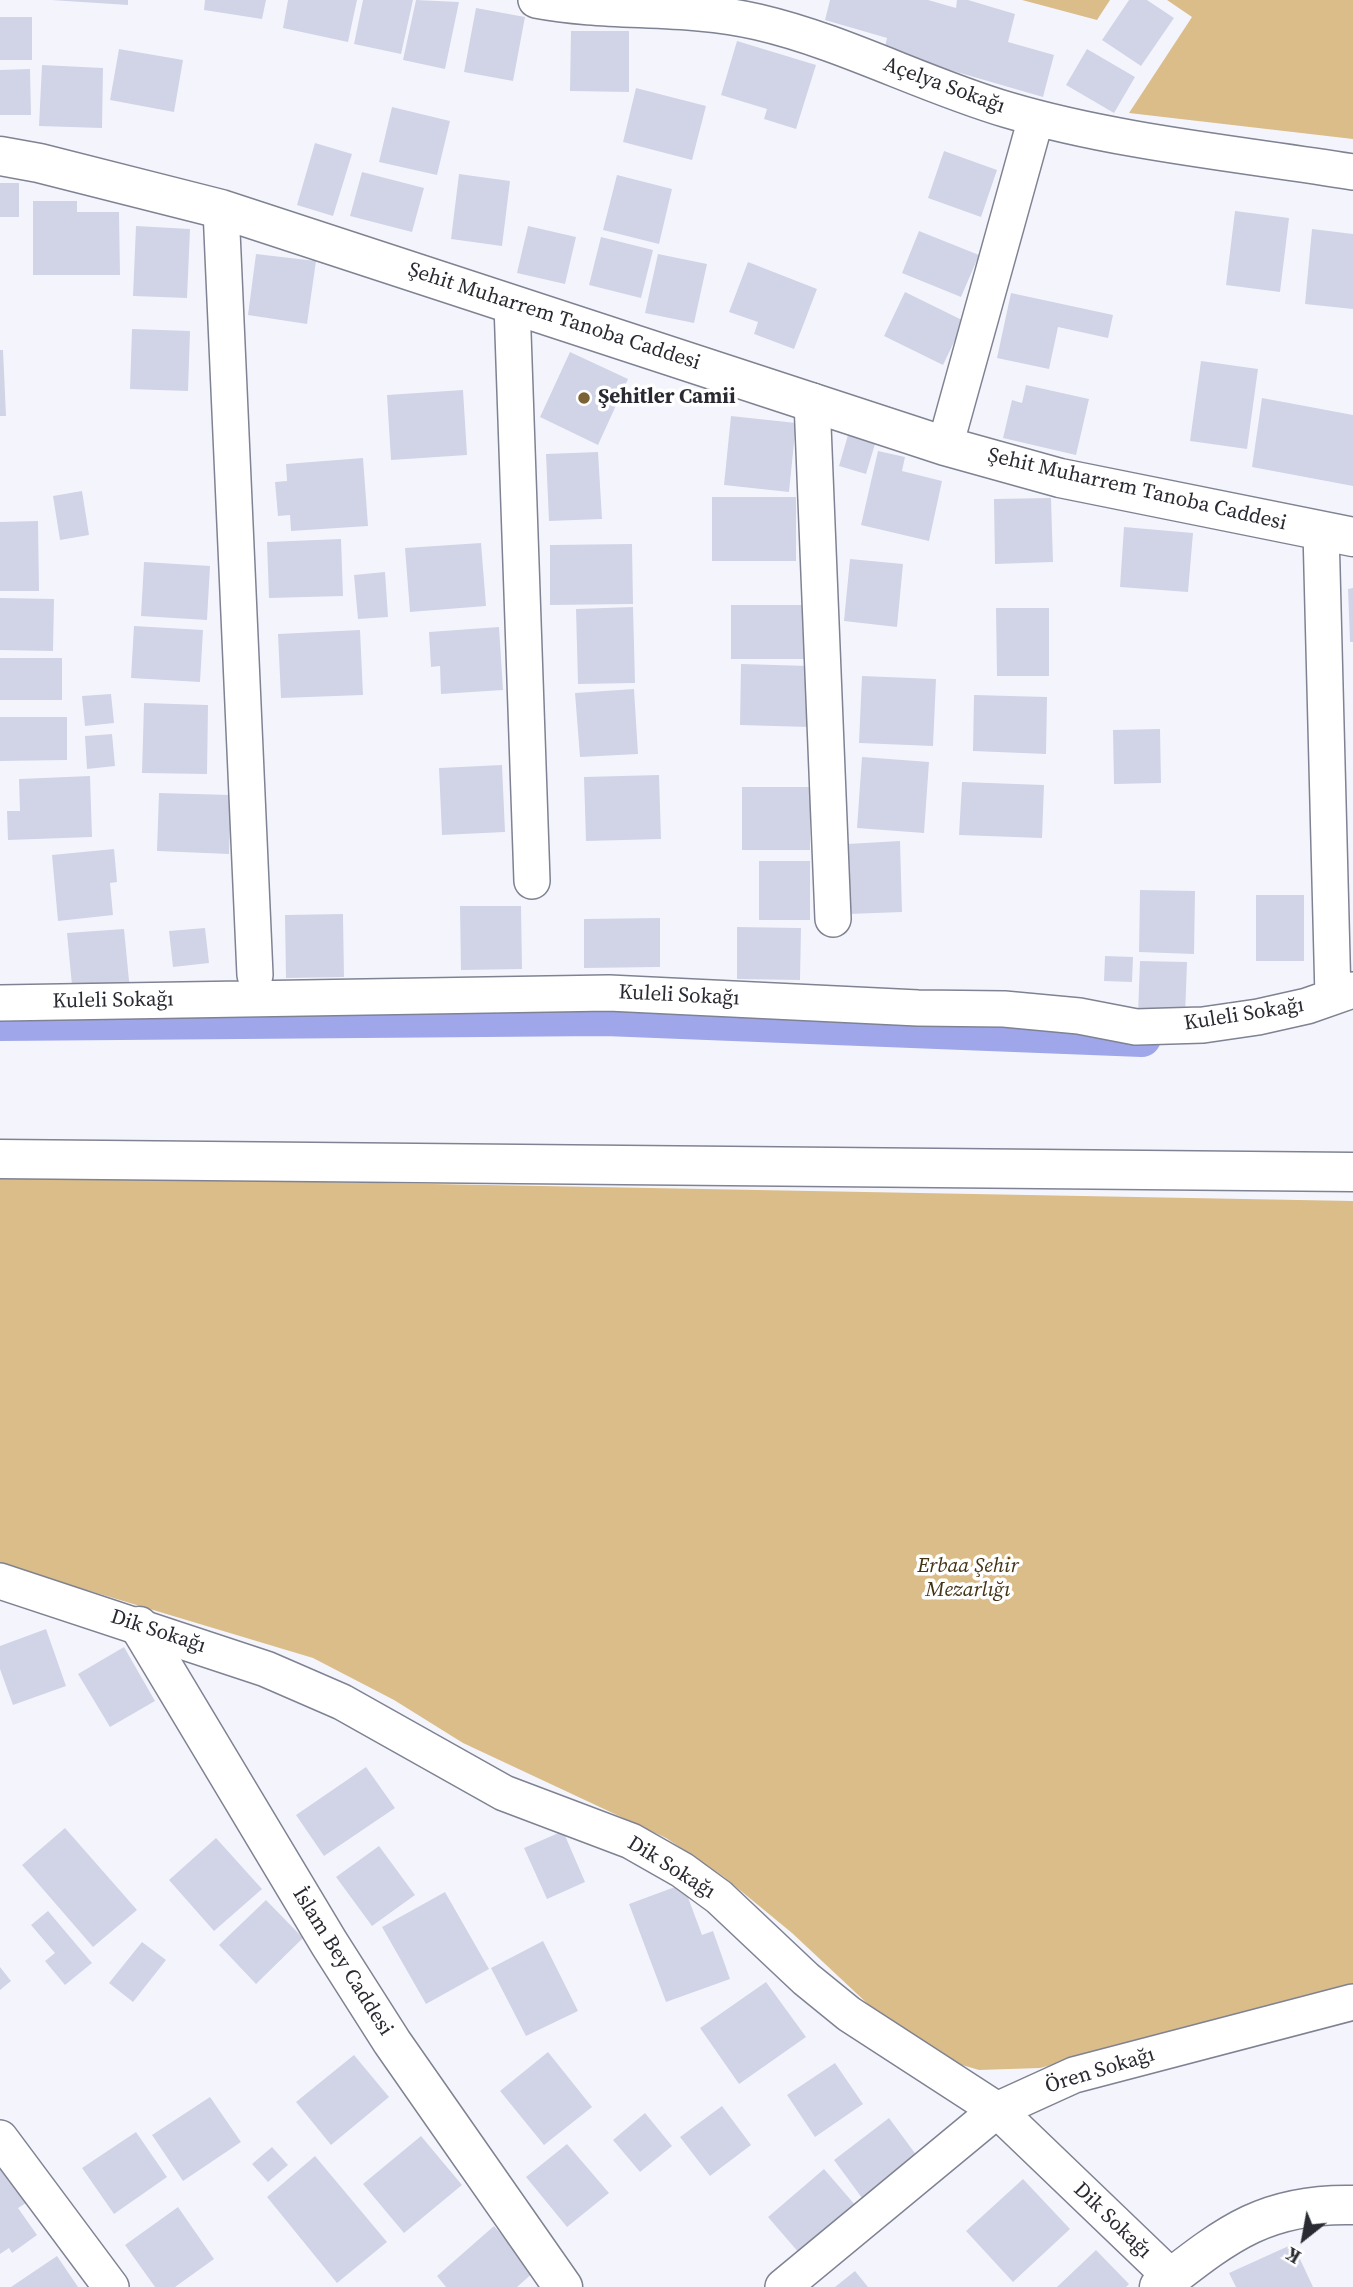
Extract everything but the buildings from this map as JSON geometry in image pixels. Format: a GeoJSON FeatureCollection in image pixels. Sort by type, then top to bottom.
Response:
{"type":"FeatureCollection","features":[{"type":"Feature","properties":{"kind":"street","name":"Açelya Sokağı"},"geometry":{"type":"LineString","coordinates":[[536,0],[568,6],[685,11],[758,22],[816,39],[1036,118],[1353,172]]}},
{"type":"Feature","properties":{"kind":"street"},"geometry":{"type":"LineString","coordinates":[[945,446],[1036,118]]}},
{"type":"Feature","properties":{"kind":"street","name":"Şehit Muharrem Tanoba Caddesi"},"geometry":{"type":"LineString","coordinates":[[0,156],[64,169],[221,209],[945,446],[1060,478],[1337,534]]}},
{"type":"Feature","properties":{"kind":"street"},"geometry":{"type":"LineString","coordinates":[[221,209],[255,975]]}},
{"type":"Feature","properties":{"kind":"street"},"geometry":{"type":"LineString","coordinates":[[512,304],[532,881]]}},
{"type":"Feature","properties":{"kind":"street"},"geometry":{"type":"LineString","coordinates":[[812,401],[833,919]]}},
{"type":"Feature","properties":{"kind":"street"},"geometry":{"type":"LineString","coordinates":[[1337,534],[1343,994]]}},
{"type":"Feature","properties":{"kind":"street","name":"Kuleli Sokağı"},"geometry":{"type":"LineString","coordinates":[[0,1003],[609,993],[1004,1010],[1079,1016],[1136,1027],[1203,1025],[1258,1017],[1343,994]]}},
{"type":"Feature","properties":{"kind":"street"},"geometry":{"type":"LineString","coordinates":[[0,1159],[1353,1172]]}},
{"type":"Feature","properties":{"kind":"street","name":"Dik Sokağı"},"geometry":{"type":"LineString","coordinates":[[0,1581],[267,1669],[342,1702],[505,1793],[631,1841],[682,1870],[719,1897],[806,1979],[849,2014],[997,2110],[1165,2282]]}},
{"type":"Feature","properties":{"kind":"street","name":"İslam Bey Caddesi"},"geometry":{"type":"LineString","coordinates":[[139,1626],[328,1942],[385,2031],[563,2287]]}},
{"type":"Feature","properties":{"kind":"street","name":"Ören Sokağı"},"geometry":{"type":"LineString","coordinates":[[783,2287],[997,2110],[1074,2075],[1353,2002]]}},
{"type":"Feature","properties":{"kind":"street"},"geometry":{"type":"LineString","coordinates":[[0,2138],[111,2287]]}},
{"type":"Feature","properties":{"kind":"street"},"geometry":{"type":"LineString","coordinates":[[1165,2282],[1250,2222],[1315,2204],[1353,2205]]}},
{"type":"Feature","properties":{"kind":"green space"},"geometry":{"type":"Polygon","coordinates":[[[1022,0],[1110,0],[1097,20],[1022,0]]]}},
{"type":"Feature","properties":{"kind":"green space"},"geometry":{"type":"Polygon","coordinates":[[[1167,0],[1353,0],[1353,139],[1129,113],[1192,17],[1167,0]]]}},
{"type":"Feature","properties":{"kind":"green space","name":"Erbaa Şehir Mezarlığı"},"geometry":{"type":"Polygon","coordinates":[[[0,1176],[1353,1201],[1353,1988],[1040,2068],[979,2070],[952,2062],[870,2006],[792,1933],[724,1877],[666,1838],[463,1743],[394,1700],[313,1658],[0,1564],[0,1176]]]}},
{"type":"Feature","properties":{"kind":"waterway"},"geometry":{"type":"LineString","coordinates":[[0,1022],[605,1017],[1142,1038]]}},
{"type":"Feature","properties":{"kind":"place","name":"Şehitler Camii"},"geometry":{"type":"Point","coordinates":[584,398]}}]}
